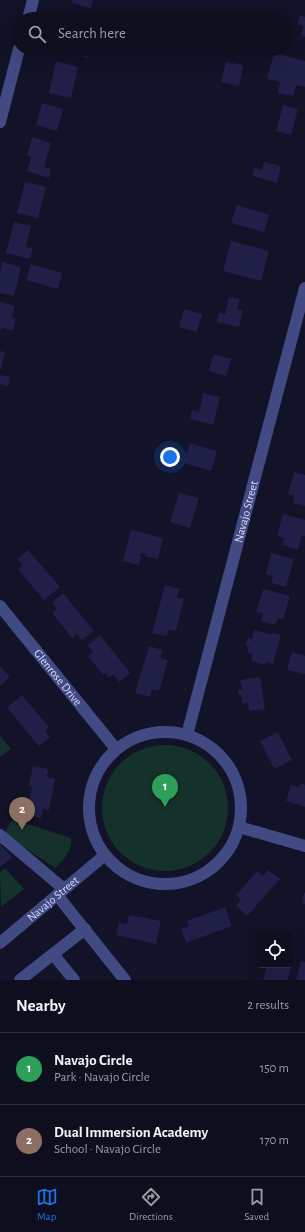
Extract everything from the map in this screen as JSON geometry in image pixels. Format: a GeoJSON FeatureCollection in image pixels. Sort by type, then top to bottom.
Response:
{"type":"FeatureCollection","features":[{"type":"Feature","properties":{"kind":"street"},"geometry":{"type":"LineString","coordinates":[[30,12],[33,0]]}},
{"type":"Feature","properties":{"kind":"street"},"geometry":{"type":"LineString","coordinates":[[0,122],[17,56]]}},
{"type":"Feature","properties":{"kind":"street","name":"Navajo Street"},"geometry":{"type":"LineString","coordinates":[[187,735],[305,288]]}},
{"type":"Feature","properties":{"kind":"street","name":"Glenrose Drive"},"geometry":{"type":"LineString","coordinates":[[0,606],[116,749]]}},
{"type":"Feature","properties":{"kind":"street"},"geometry":{"type":"LineString","coordinates":[[164,732],[187,735],[213,749],[229,767],[239,790],[241,815],[235,838],[228,851],[219,862],[196,878],[168,884],[140,880],[127,874],[116,866],[106,855],[93,834],[89,808],[93,781],[107,758],[116,749],[130,740],[152,733],[164,732]]}},
{"type":"Feature","properties":{"kind":"street"},"geometry":{"type":"LineString","coordinates":[[238,827],[305,846]]}},
{"type":"Feature","properties":{"kind":"street"},"geometry":{"type":"LineString","coordinates":[[0,835],[61,892],[85,929],[125,980]]}},
{"type":"Feature","properties":{"kind":"street","name":"Navajo Street"},"geometry":{"type":"LineString","coordinates":[[0,942],[106,855]]}},
{"type":"Feature","properties":{"kind":"street"},"geometry":{"type":"LineString","coordinates":[[23,979],[85,929]]}},
{"type":"Feature","properties":{"kind":"street"},"geometry":{"type":"LineString","coordinates":[[53,954],[74,980]]}},
{"type":"Feature","properties":{"kind":"green space"},"geometry":{"type":"Polygon","coordinates":[[[0,736],[11,749],[0,757],[0,736]]]}},
{"type":"Feature","properties":{"kind":"green space"},"geometry":{"type":"Polygon","coordinates":[[[171,745],[195,753],[205,759],[214,768],[223,784],[227,796],[227,820],[223,832],[214,848],[205,857],[189,866],[177,870],[159,871],[135,863],[125,857],[116,848],[107,832],[103,820],[102,802],[110,778],[116,768],[125,759],[141,750],[153,746],[171,745]]]}},
{"type":"Feature","properties":{"kind":"green space"},"geometry":{"type":"Polygon","coordinates":[[[11,821],[18,821],[71,838],[69,852],[55,868],[6,835],[11,821]]]}},
{"type":"Feature","properties":{"kind":"green space"},"geometry":{"type":"Polygon","coordinates":[[[5,868],[24,889],[1,907],[0,872],[5,868]]]}},
{"type":"Feature","properties":{"kind":"building"},"geometry":{"type":"Polygon","coordinates":[[[73,0],[93,0],[91,8],[72,3],[73,0]]]}},
{"type":"Feature","properties":{"kind":"building"},"geometry":{"type":"Polygon","coordinates":[[[300,15],[305,17],[305,37],[301,36],[303,26],[298,24],[300,15]]]}},
{"type":"Feature","properties":{"kind":"building"},"geometry":{"type":"Polygon","coordinates":[[[273,56],[286,56],[305,61],[305,87],[296,85],[293,96],[278,93],[280,82],[267,79],[273,56]]]}},
{"type":"Feature","properties":{"kind":"building"},"geometry":{"type":"Polygon","coordinates":[[[56,61],[78,67],[71,98],[49,93],[56,61]]]}},
{"type":"Feature","properties":{"kind":"building"},"geometry":{"type":"Polygon","coordinates":[[[226,62],[243,65],[239,86],[221,82],[226,62]]]}},
{"type":"Feature","properties":{"kind":"building"},"geometry":{"type":"Polygon","coordinates":[[[42,103],[63,109],[57,131],[36,125],[42,103]]]}},
{"type":"Feature","properties":{"kind":"building"},"geometry":{"type":"Polygon","coordinates":[[[283,105],[298,109],[291,135],[276,131],[283,105]]]}},
{"type":"Feature","properties":{"kind":"building"},"geometry":{"type":"Polygon","coordinates":[[[32,137],[51,143],[44,167],[51,169],[49,178],[27,171],[31,157],[27,156],[32,137]]]}},
{"type":"Feature","properties":{"kind":"building"},"geometry":{"type":"Polygon","coordinates":[[[264,162],[281,166],[277,183],[252,176],[254,168],[262,170],[264,162]]]}},
{"type":"Feature","properties":{"kind":"building"},"geometry":{"type":"Polygon","coordinates":[[[25,182],[46,187],[38,218],[17,213],[25,182]]]}},
{"type":"Feature","properties":{"kind":"building"},"geometry":{"type":"Polygon","coordinates":[[[237,205],[269,215],[264,232],[231,223],[237,205]]]}},
{"type":"Feature","properties":{"kind":"building"},"geometry":{"type":"Polygon","coordinates":[[[14,222],[31,226],[26,247],[33,248],[30,259],[6,253],[14,222]]]}},
{"type":"Feature","properties":{"kind":"building"},"geometry":{"type":"Polygon","coordinates":[[[231,241],[269,251],[261,281],[223,271],[231,241]]]}},
{"type":"Feature","properties":{"kind":"building"},"geometry":{"type":"Polygon","coordinates":[[[2,262],[21,267],[14,296],[0,293],[0,273],[2,262]]]}},
{"type":"Feature","properties":{"kind":"building"},"geometry":{"type":"Polygon","coordinates":[[[31,264],[62,273],[58,289],[26,280],[31,264]]]}},
{"type":"Feature","properties":{"kind":"building"},"geometry":{"type":"Polygon","coordinates":[[[229,297],[240,299],[237,309],[243,310],[239,327],[217,322],[219,312],[225,314],[229,297]]]}},
{"type":"Feature","properties":{"kind":"building"},"geometry":{"type":"Polygon","coordinates":[[[0,302],[15,306],[12,317],[16,318],[13,330],[2,328],[0,332],[0,302]]]}},
{"type":"Feature","properties":{"kind":"building"},"geometry":{"type":"Polygon","coordinates":[[[184,309],[202,314],[197,332],[179,327],[184,309]]]}},
{"type":"Feature","properties":{"kind":"building"},"geometry":{"type":"Polygon","coordinates":[[[0,351],[5,352],[1,369],[0,369],[0,351]]]}},
{"type":"Feature","properties":{"kind":"building"},"geometry":{"type":"Polygon","coordinates":[[[214,354],[231,359],[226,376],[209,371],[214,354]]]}},
{"type":"Feature","properties":{"kind":"building"},"geometry":{"type":"Polygon","coordinates":[[[0,375],[10,377],[8,386],[0,384],[0,375]]]}},
{"type":"Feature","properties":{"kind":"building"},"geometry":{"type":"Polygon","coordinates":[[[203,393],[220,397],[213,425],[190,419],[192,410],[199,412],[203,393]]]}},
{"type":"Feature","properties":{"kind":"building"},"geometry":{"type":"Polygon","coordinates":[[[190,443],[217,451],[211,471],[184,463],[190,443]]]}},
{"type":"Feature","properties":{"kind":"building"},"geometry":{"type":"Polygon","coordinates":[[[294,472],[305,475],[305,506],[293,503],[294,496],[288,494],[294,472]]]}},
{"type":"Feature","properties":{"kind":"building"},"geometry":{"type":"Polygon","coordinates":[[[179,493],[199,498],[190,528],[170,522],[179,493]]]}},
{"type":"Feature","properties":{"kind":"building"},"geometry":{"type":"Polygon","coordinates":[[[283,514],[305,520],[305,536],[302,535],[298,550],[282,545],[284,538],[277,536],[283,514]]]}},
{"type":"Feature","properties":{"kind":"building"},"geometry":{"type":"Polygon","coordinates":[[[131,530],[163,538],[158,559],[145,556],[146,554],[141,553],[139,565],[123,561],[131,530]]]}},
{"type":"Feature","properties":{"kind":"building"},"geometry":{"type":"Polygon","coordinates":[[[28,550],[60,587],[44,600],[18,569],[23,565],[17,559],[28,550]]]}},
{"type":"Feature","properties":{"kind":"building"},"geometry":{"type":"Polygon","coordinates":[[[271,553],[294,559],[286,587],[271,583],[273,576],[266,574],[271,553]]]}},
{"type":"Feature","properties":{"kind":"building"},"geometry":{"type":"Polygon","coordinates":[[[165,585],[180,589],[177,597],[184,599],[176,631],[169,629],[167,636],[152,633],[165,585]]]}},
{"type":"Feature","properties":{"kind":"building"},"geometry":{"type":"Polygon","coordinates":[[[263,589],[290,596],[283,619],[278,618],[276,625],[261,621],[263,614],[256,612],[263,589]]]}},
{"type":"Feature","properties":{"kind":"building"},"geometry":{"type":"Polygon","coordinates":[[[63,593],[94,631],[82,640],[77,634],[72,638],[52,613],[57,609],[52,602],[63,593]]]}},
{"type":"Feature","properties":{"kind":"building"},"geometry":{"type":"Polygon","coordinates":[[[254,630],[272,635],[272,633],[281,635],[273,664],[266,662],[265,665],[251,661],[253,654],[247,653],[249,646],[246,645],[248,638],[252,639],[254,630]]]}},
{"type":"Feature","properties":{"kind":"building"},"geometry":{"type":"Polygon","coordinates":[[[100,635],[130,673],[119,682],[113,674],[109,678],[105,673],[103,675],[88,656],[93,652],[88,645],[100,635]]]}},
{"type":"Feature","properties":{"kind":"building"},"geometry":{"type":"Polygon","coordinates":[[[149,646],[163,650],[160,658],[168,660],[159,691],[152,689],[150,697],[135,693],[149,646]]]}},
{"type":"Feature","properties":{"kind":"building"},"geometry":{"type":"Polygon","coordinates":[[[292,652],[305,656],[305,674],[287,670],[292,652]]]}},
{"type":"Feature","properties":{"kind":"building"},"geometry":{"type":"Polygon","coordinates":[[[0,666],[10,677],[0,686],[0,666]]]}},
{"type":"Feature","properties":{"kind":"building"},"geometry":{"type":"Polygon","coordinates":[[[260,677],[265,709],[249,711],[248,703],[243,704],[241,695],[239,695],[238,690],[242,690],[240,680],[260,677]]]}},
{"type":"Feature","properties":{"kind":"building"},"geometry":{"type":"Polygon","coordinates":[[[22,695],[49,727],[45,731],[50,737],[39,746],[7,708],[22,695]]]}},
{"type":"Feature","properties":{"kind":"building"},"geometry":{"type":"Polygon","coordinates":[[[278,732],[292,760],[274,769],[260,741],[278,732]]]}},
{"type":"Feature","properties":{"kind":"building"},"geometry":{"type":"Polygon","coordinates":[[[33,766],[48,769],[47,777],[55,779],[49,810],[43,809],[41,818],[27,815],[32,786],[29,785],[33,766]]]}},
{"type":"Feature","properties":{"kind":"building"},"geometry":{"type":"Polygon","coordinates":[[[301,783],[305,785],[305,807],[286,801],[291,785],[300,787],[301,783]]]}},
{"type":"Feature","properties":{"kind":"building"},"geometry":{"type":"Polygon","coordinates":[[[0,844],[12,858],[0,867],[0,844]]]}},
{"type":"Feature","properties":{"kind":"building"},"geometry":{"type":"Polygon","coordinates":[[[268,870],[280,879],[247,916],[236,906],[241,900],[236,895],[257,871],[263,876],[268,870]]]}},
{"type":"Feature","properties":{"kind":"building"},"geometry":{"type":"Polygon","coordinates":[[[305,893],[305,904],[302,903],[305,893]]]}},
{"type":"Feature","properties":{"kind":"building"},"geometry":{"type":"Polygon","coordinates":[[[225,907],[232,926],[186,943],[181,929],[189,926],[187,921],[225,907]]]}},
{"type":"Feature","properties":{"kind":"building"},"geometry":{"type":"Polygon","coordinates":[[[129,915],[161,921],[156,944],[116,935],[119,923],[127,924],[129,915]]]}},
{"type":"Feature","properties":{"kind":"building"},"geometry":{"type":"Polygon","coordinates":[[[301,961],[305,962],[305,980],[296,980],[301,961]]]}},
{"type":"Feature","properties":{"kind":"building"},"geometry":{"type":"Polygon","coordinates":[[[266,968],[291,968],[287,980],[263,980],[266,968]]]}},
{"type":"Feature","properties":{"kind":"place","name":"Navajo Circle"},"geometry":{"type":"Point","coordinates":[165,807]}},
{"type":"Feature","properties":{"kind":"place","name":"Dual Immersion Academy"},"geometry":{"type":"Point","coordinates":[22,830]}}]}
